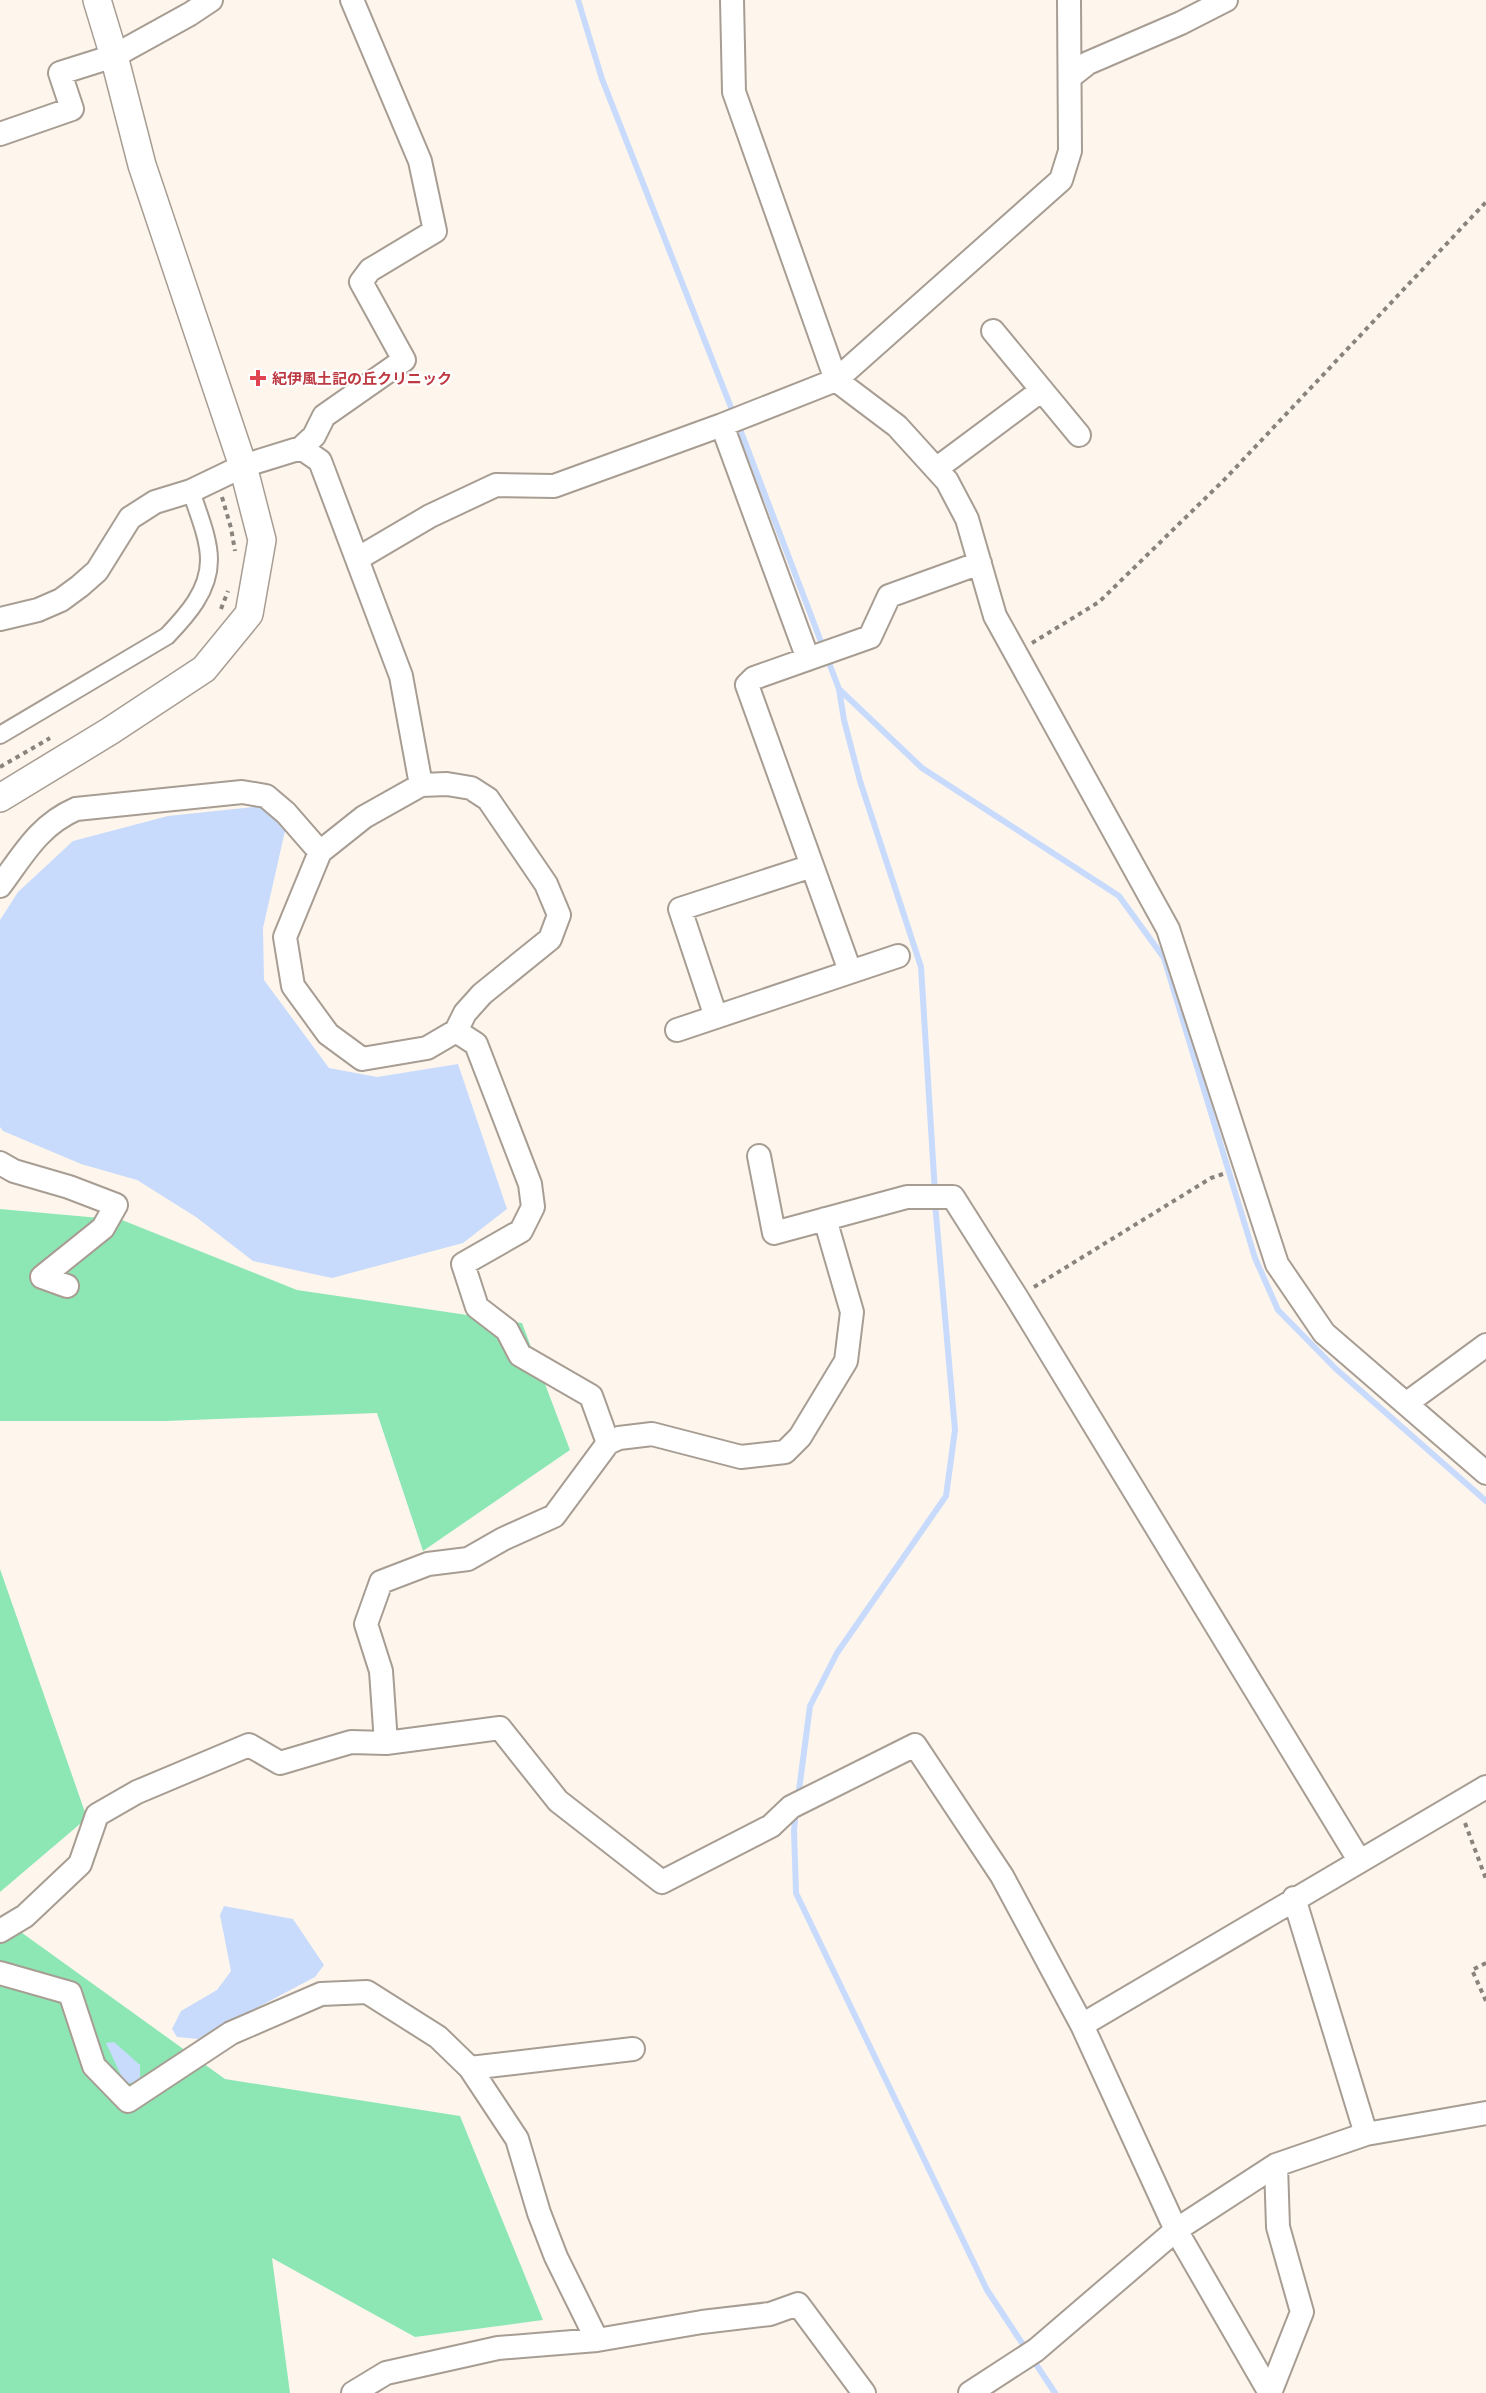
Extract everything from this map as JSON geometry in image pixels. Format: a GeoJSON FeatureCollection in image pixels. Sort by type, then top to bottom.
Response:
{"type":"FeatureCollection","features":[{"type":"Feature","properties":{"kind":"street"},"geometry":{"type":"LineString","coordinates":[[0,798],[110,731],[204,669],[249,614],[262,540],[243,466],[142,165],[97,0]]}},
{"type":"Feature","properties":{"kind":"street"},"geometry":{"type":"LineString","coordinates":[[0,134],[72,110],[60,73],[114,56],[211,0]]}},
{"type":"Feature","properties":{"kind":"street"},"geometry":{"type":"LineString","coordinates":[[0,619],[38,610],[61,600],[97,571],[130,518],[155,502],[191,492],[243,466],[301,448],[314,436],[324,416],[404,360],[361,282],[370,270],[435,231],[420,160],[352,0]]}},
{"type":"Feature","properties":{"kind":"street"},"geometry":{"type":"LineString","coordinates":[[732,0],[734,92],[836,380],[897,426],[947,481],[967,519],[995,616],[1167,929],[1277,1264],[1324,1333],[1486,1473]]}},
{"type":"Feature","properties":{"kind":"street"},"geometry":{"type":"LineString","coordinates":[[357,559],[430,516],[496,485],[554,486],[722,425],[836,380],[1062,180],[1070,151],[1069,0]]}},
{"type":"Feature","properties":{"kind":"street"},"geometry":{"type":"LineString","coordinates":[[1070,77],[1088,63],[1181,23],[1226,0]]}},
{"type":"Feature","properties":{"kind":"street"},"geometry":{"type":"LineString","coordinates":[[993,331],[1079,435]]}},
{"type":"Feature","properties":{"kind":"street"},"geometry":{"type":"LineString","coordinates":[[936,469],[1042,390]]}},
{"type":"Feature","properties":{"kind":"street"},"geometry":{"type":"LineString","coordinates":[[722,425],[808,659]]}},
{"type":"Feature","properties":{"kind":"street"},"geometry":{"type":"LineString","coordinates":[[301,448],[320,461],[401,676],[421,785]]}},
{"type":"Feature","properties":{"kind":"street"},"geometry":{"type":"LineString","coordinates":[[0,735],[167,636],[197,602],[209,560],[191,492]]}},
{"type":"Feature","properties":{"kind":"street"},"geometry":{"type":"LineString","coordinates":[[850,972],[747,685],[754,678],[870,636],[889,596],[980,562]]}},
{"type":"Feature","properties":{"kind":"street"},"geometry":{"type":"LineString","coordinates":[[447,784],[471,788],[488,800],[546,884],[559,915],[550,939],[482,994],[465,1013],[456,1031],[427,1048],[362,1059],[328,1034],[293,986],[285,937],[320,852],[364,817],[421,785],[447,784]]}},
{"type":"Feature","properties":{"kind":"street"},"geometry":{"type":"LineString","coordinates":[[0,886],[36,838],[56,818],[76,810],[242,792],[266,796],[286,813],[320,852]]}},
{"type":"Feature","properties":{"kind":"street"},"geometry":{"type":"LineString","coordinates":[[716,1017],[680,909],[812,866]]}},
{"type":"Feature","properties":{"kind":"street"},"geometry":{"type":"LineString","coordinates":[[677,1030],[898,956]]}},
{"type":"Feature","properties":{"kind":"street"},"geometry":{"type":"LineString","coordinates":[[456,1031],[476,1044],[530,1184],[533,1207],[521,1231],[463,1264],[477,1307],[507,1330],[520,1355],[591,1396],[608,1443]]}},
{"type":"Feature","properties":{"kind":"street"},"geometry":{"type":"LineString","coordinates":[[759,1156],[774,1233],[908,1197],[953,1197],[1017,1298],[1359,1860]]}},
{"type":"Feature","properties":{"kind":"street"},"geometry":{"type":"LineString","coordinates":[[0,1163],[14,1171],[69,1187],[116,1205],[104,1228],[42,1276],[67,1286]]}},
{"type":"Feature","properties":{"kind":"street"},"geometry":{"type":"LineString","coordinates":[[386,1743],[381,1671],[366,1624],[381,1582],[428,1564],[468,1558],[554,1516],[608,1443],[619,1438],[652,1434],[741,1458],[785,1452],[800,1437],[846,1361],[852,1312],[825,1219]]}},
{"type":"Feature","properties":{"kind":"street"},"geometry":{"type":"LineString","coordinates":[[1407,1403],[1486,1345]]}},
{"type":"Feature","properties":{"kind":"street"},"geometry":{"type":"LineString","coordinates":[[0,1930],[26,1916],[80,1864],[97,1815],[137,1792],[249,1745],[280,1763],[351,1742],[386,1743],[500,1728],[558,1801],[662,1882],[771,1826],[791,1807],[915,1745],[1002,1876],[1082,2025],[1176,2229],[1270,2393]]}},
{"type":"Feature","properties":{"kind":"street"},"geometry":{"type":"LineString","coordinates":[[1082,2025],[1486,1786]]}},
{"type":"Feature","properties":{"kind":"street"},"geometry":{"type":"LineString","coordinates":[[1294,1898],[1366,2134]]}},
{"type":"Feature","properties":{"kind":"street"},"geometry":{"type":"LineString","coordinates":[[0,1973],[70,1993],[94,2066],[128,2101],[231,2033],[321,1994],[367,1992],[438,2037],[470,2068],[517,2139],[539,2213],[556,2257],[597,2340]]}},
{"type":"Feature","properties":{"kind":"street"},"geometry":{"type":"LineString","coordinates":[[470,2068],[633,2049]]}},
{"type":"Feature","properties":{"kind":"street"},"geometry":{"type":"LineString","coordinates":[[970,2393],[1036,2350],[1176,2229],[1276,2165],[1366,2134],[1486,2113]]}},
{"type":"Feature","properties":{"kind":"street"},"geometry":{"type":"LineString","coordinates":[[1270,2393],[1302,2312],[1278,2227],[1276,2165]]}},
{"type":"Feature","properties":{"kind":"street"},"geometry":{"type":"LineString","coordinates":[[353,2393],[386,2373],[486,2350],[597,2340],[702,2322],[770,2314],[798,2304],[864,2393]]}},
{"type":"Feature","properties":{"kind":"path"},"geometry":{"type":"LineString","coordinates":[[1016,652],[1099,602],[1224,480],[1486,202]]}},
{"type":"Feature","properties":{"kind":"path"},"geometry":{"type":"LineString","coordinates":[[1017,1298],[1211,1178]]}},
{"type":"Feature","properties":{"kind":"path"},"geometry":{"type":"LineString","coordinates":[[1457,1803],[1486,1879]]}},
{"type":"Feature","properties":{"kind":"path"},"geometry":{"type":"LineString","coordinates":[[1486,1963],[1472,1970],[1486,2001]]}},
{"type":"Feature","properties":{"kind":"green space"},"geometry":{"type":"Polygon","coordinates":[[[0,1209],[122,1220],[297,1290],[522,1323],[570,1450],[423,1551],[377,1413],[166,1421],[0,1421],[0,1209]]]}},
{"type":"Feature","properties":{"kind":"green space"},"geometry":{"type":"Polygon","coordinates":[[[0,1569],[87,1818],[0,1892],[0,1569]]]}},
{"type":"Feature","properties":{"kind":"green space"},"geometry":{"type":"Polygon","coordinates":[[[0,1917],[225,2079],[460,2116],[543,2320],[415,2337],[272,2258],[290,2393],[0,2393],[0,1917]]]}},
{"type":"Feature","properties":{"kind":"water"},"geometry":{"type":"Polygon","coordinates":[[[263,806],[285,831],[263,928],[264,980],[329,1068],[377,1077],[458,1064],[507,1209],[463,1243],[332,1278],[253,1261],[196,1217],[137,1180],[81,1164],[3,1131],[0,1127],[0,920],[18,892],[73,841],[168,816],[263,806]]]}},
{"type":"Feature","properties":{"kind":"water"},"geometry":{"type":"Polygon","coordinates":[[[224,1906],[293,1919],[324,1965],[315,1977],[198,2039],[177,2037],[172,2029],[181,2011],[217,1990],[231,1971],[220,1915],[224,1906]]]}},
{"type":"Feature","properties":{"kind":"water"},"geometry":{"type":"Polygon","coordinates":[[[114,2042],[140,2065],[140,2081],[125,2084],[106,2043],[114,2042]]]}},
{"type":"Feature","properties":{"kind":"waterway"},"geometry":{"type":"LineString","coordinates":[[578,0],[602,79],[734,415]]}},
{"type":"Feature","properties":{"kind":"waterway"},"geometry":{"type":"LineString","coordinates":[[738,424],[839,689],[844,720],[860,781],[921,967],[935,1193]]}},
{"type":"Feature","properties":{"kind":"waterway"},"geometry":{"type":"LineString","coordinates":[[840,690],[922,768],[1119,896],[1164,958],[1255,1258],[1278,1310],[1336,1369],[1486,1501]]}},
{"type":"Feature","properties":{"kind":"waterway"},"geometry":{"type":"LineString","coordinates":[[798,1798],[810,1706],[837,1653],[946,1496],[955,1430],[935,1203]]}},
{"type":"Feature","properties":{"kind":"waterway"},"geometry":{"type":"LineString","coordinates":[[796,1811],[794,1830],[796,1893],[987,2290],[1055,2393]]}},
{"type":"Feature","properties":{"kind":"place","name":"紀伊風土記の丘クリニック"},"geometry":{"type":"Point","coordinates":[258,378]}}]}
